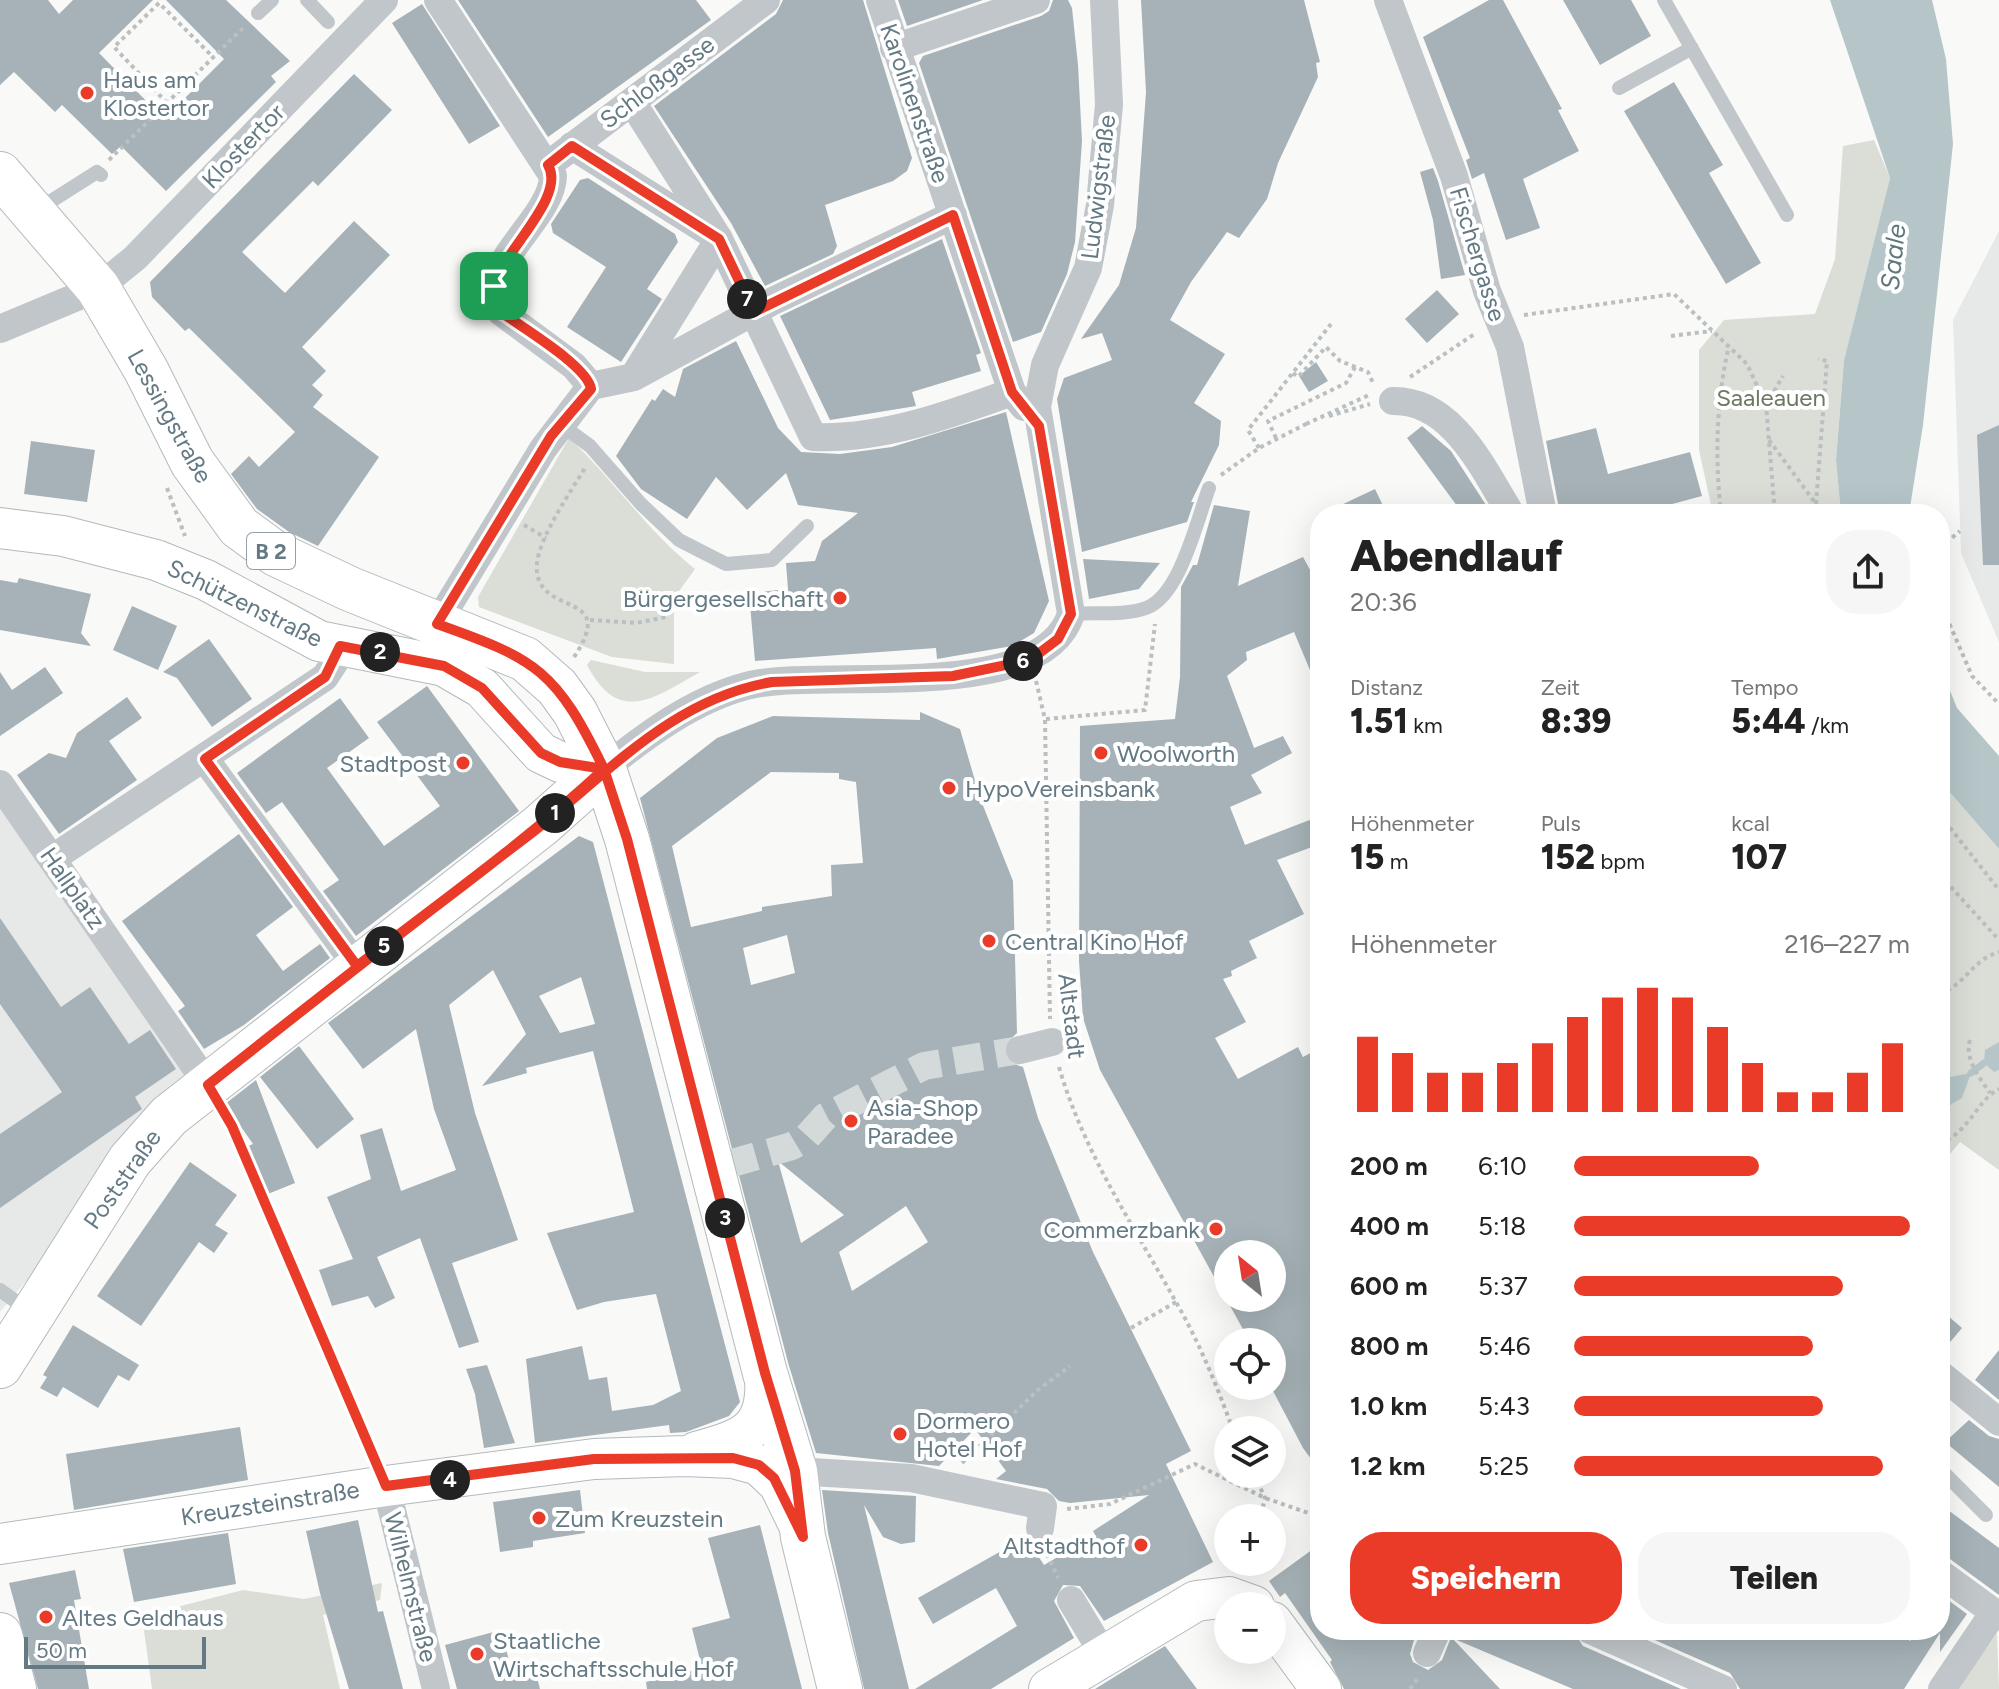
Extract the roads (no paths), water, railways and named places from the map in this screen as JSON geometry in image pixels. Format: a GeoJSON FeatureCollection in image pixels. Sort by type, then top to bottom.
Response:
{"type":"FeatureCollection","features":[{"type":"Feature","properties":{"kind":"main road","name":"Lessingstraße"},"geometry":{"type":"LineString","coordinates":[[0,174],[98,288],[146,370],[192,462],[239,527],[276,554],[441,645],[500,646],[525,659],[568,701],[604,769]]}},
{"type":"Feature","properties":{"kind":"main road","name":"Poststraße"},"geometry":{"type":"LineString","coordinates":[[0,1366],[16,1302],[169,1116],[540,826],[604,769]]}},
{"type":"Feature","properties":{"kind":"main road","name":"B 2"},"geometry":{"type":"LineString","coordinates":[[604,769],[627,839],[720,1166],[785,1475],[840,1689]]}},
{"type":"Feature","properties":{"kind":"main road"},"geometry":{"type":"LineString","coordinates":[[0,1635],[14,1689]]}},
{"type":"Feature","properties":{"kind":"street","name":"Klostertor"},"geometry":{"type":"LineString","coordinates":[[0,329],[98,288],[135,258],[384,0]]}},
{"type":"Feature","properties":{"kind":"street"},"geometry":{"type":"LineString","coordinates":[[438,0],[553,176],[548,196],[502,267],[494,286],[495,300],[501,312],[574,366],[591,386]]}},
{"type":"Feature","properties":{"kind":"street","name":"Schloßgasse"},"geometry":{"type":"LineString","coordinates":[[548,165],[766,0]]}},
{"type":"Feature","properties":{"kind":"street","name":"Karolinenstraße"},"geometry":{"type":"LineString","coordinates":[[880,0],[1012,392],[1039,426]]}},
{"type":"Feature","properties":{"kind":"street"},"geometry":{"type":"LineString","coordinates":[[894,48],[1036,0]]}},
{"type":"Feature","properties":{"kind":"street","name":"Ludwigstraße"},"geometry":{"type":"LineString","coordinates":[[1071,614],[1039,426],[1038,391],[1045,365],[1079,295],[1095,235],[1105,172],[1109,116],[1104,0]]}},
{"type":"Feature","properties":{"kind":"street","name":"Fischergasse"},"geometry":{"type":"LineString","coordinates":[[1388,0],[1454,176],[1496,320],[1510,347],[1541,504]]}},
{"type":"Feature","properties":{"kind":"street"},"geometry":{"type":"LineString","coordinates":[[632,102],[719,239],[813,437],[839,438],[925,422],[1012,392]]}},
{"type":"Feature","properties":{"kind":"street"},"geometry":{"type":"LineString","coordinates":[[572,146],[719,239]]}},
{"type":"Feature","properties":{"kind":"street"},"geometry":{"type":"LineString","coordinates":[[591,386],[634,377],[754,312],[953,215]]}},
{"type":"Feature","properties":{"kind":"street"},"geometry":{"type":"LineString","coordinates":[[634,377],[719,239]]}},
{"type":"Feature","properties":{"kind":"street"},"geometry":{"type":"LineString","coordinates":[[441,645],[560,424],[588,394],[591,386]]}},
{"type":"Feature","properties":{"kind":"street"},"geometry":{"type":"LineString","coordinates":[[1379,395],[1418,403],[1451,425],[1504,504]]}},
{"type":"Feature","properties":{"kind":"street","name":"Schützenstraße"},"geometry":{"type":"LineString","coordinates":[[0,528],[63,536],[156,560],[206,580],[302,634],[340,646],[441,645]]}},
{"type":"Feature","properties":{"kind":"street","name":"Poststraße"},"geometry":{"type":"LineString","coordinates":[[604,769],[691,709],[746,686],[787,681],[953,676],[1030,660],[1058,639],[1071,614]]}},
{"type":"Feature","properties":{"kind":"street"},"geometry":{"type":"LineString","coordinates":[[53,858],[325,677],[340,646]]}},
{"type":"Feature","properties":{"kind":"street"},"geometry":{"type":"LineString","coordinates":[[205,759],[357,966]]}},
{"type":"Feature","properties":{"kind":"street","name":"Hallplatz"},"geometry":{"type":"LineString","coordinates":[[0,784],[208,1085]]}},
{"type":"Feature","properties":{"kind":"street"},"geometry":{"type":"LineString","coordinates":[[1020,1050],[1052,1042]]}},
{"type":"Feature","properties":{"kind":"street"},"geometry":{"type":"LineString","coordinates":[[765,1373],[767,1403],[761,1417],[785,1475]]}},
{"type":"Feature","properties":{"kind":"street"},"geometry":{"type":"LineString","coordinates":[[1950,1382],[1999,1422]]}},
{"type":"Feature","properties":{"kind":"street","name":"Kreuzsteinstraße"},"geometry":{"type":"LineString","coordinates":[[685,1456],[737,1438],[761,1417]]}},
{"type":"Feature","properties":{"kind":"street","name":"Kreuzsteinstraße"},"geometry":{"type":"LineString","coordinates":[[0,1544],[386,1486],[594,1459],[685,1456],[750,1461],[785,1475],[911,1478],[942,1483],[1042,1517]]}},
{"type":"Feature","properties":{"kind":"street","name":"Wilhelmstraße"},"geometry":{"type":"LineString","coordinates":[[386,1486],[436,1689]]}},
{"type":"Feature","properties":{"kind":"street"},"geometry":{"type":"LineString","coordinates":[[1942,1689],[1996,1614],[1950,1580]]}},
{"type":"Feature","properties":{"kind":"street"},"geometry":{"type":"LineString","coordinates":[[1068,1595],[1104,1655]]}},
{"type":"Feature","properties":{"kind":"street"},"geometry":{"type":"LineString","coordinates":[[1049,1689],[1196,1601],[1214,1597]]}},
{"type":"Feature","properties":{"kind":"street"},"geometry":{"type":"LineString","coordinates":[[1613,1640],[1723,1689]]}},
{"type":"Feature","properties":{"kind":"street"},"geometry":{"type":"LineString","coordinates":[[1286,1641],[1316,1682]]}},
{"type":"Feature","properties":{"kind":"lane"},"geometry":{"type":"LineString","coordinates":[[258,13],[272,0]]}},
{"type":"Feature","properties":{"kind":"lane"},"geometry":{"type":"LineString","coordinates":[[307,0],[328,22]]}},
{"type":"Feature","properties":{"kind":"lane"},"geometry":{"type":"LineString","coordinates":[[1664,0],[1787,215]]}},
{"type":"Feature","properties":{"kind":"lane"},"geometry":{"type":"LineString","coordinates":[[1619,88],[1692,48]]}},
{"type":"Feature","properties":{"kind":"lane"},"geometry":{"type":"LineString","coordinates":[[33,213],[99,173]]}},
{"type":"Feature","properties":{"kind":"lane"},"geometry":{"type":"LineString","coordinates":[[560,424],[596,453],[641,504],[679,540],[726,564],[772,560],[807,526]]}},
{"type":"Feature","properties":{"kind":"lane"},"geometry":{"type":"LineString","coordinates":[[1071,614],[1137,610],[1151,606],[1170,590],[1209,488]]}},
{"type":"Feature","properties":{"kind":"lane"},"geometry":{"type":"LineString","coordinates":[[1950,1479],[1986,1515]]}},
{"type":"Feature","properties":{"kind":"water","name":"Saale"},"geometry":{"type":"Polygon","coordinates":[[[1830,0],[1932,0],[1946,59],[1953,144],[1923,425],[1911,504],[1840,504],[1836,460],[1844,360],[1890,178],[1830,0]]]}},
{"type":"Feature","properties":{"kind":"water"},"geometry":{"type":"Polygon","coordinates":[[[1950,691],[1957,708],[1999,756],[1999,849],[1950,793],[1950,691]]]}},
{"type":"Feature","properties":{"kind":"water"},"geometry":{"type":"Polygon","coordinates":[[[1999,1042],[1999,1070],[1994,1072],[1984,1063],[1985,1050],[1999,1042]]]}},
{"type":"Feature","properties":{"kind":"water"},"geometry":{"type":"Polygon","coordinates":[[[1971,1073],[1962,1098],[1950,1105],[1950,1077],[1971,1073]]]}},
{"type":"Feature","properties":{"kind":"waterway"},"geometry":{"type":"LineString","coordinates":[[1971,1073],[1984,1063]]}},
{"type":"Feature","properties":{"kind":"tunnel"},"geometry":{"type":"LineString","coordinates":[[729,1164],[792,1146],[807,1137],[825,1117],[924,1066],[1020,1050]]}},
{"type":"Feature","properties":{"kind":"place","name":"Haus am Klostertor"},"geometry":{"type":"Point","coordinates":[87,93]}},
{"type":"Feature","properties":{"kind":"place","name":"Bürgergesellschaft"},"geometry":{"type":"Point","coordinates":[840,598]}},
{"type":"Feature","properties":{"kind":"place","name":"Woolworth"},"geometry":{"type":"Point","coordinates":[1101,753]}},
{"type":"Feature","properties":{"kind":"place","name":"Stadtpost"},"geometry":{"type":"Point","coordinates":[463,763]}},
{"type":"Feature","properties":{"kind":"place","name":"HypoVereinsbank"},"geometry":{"type":"Point","coordinates":[949,788]}},
{"type":"Feature","properties":{"kind":"place","name":"Central Kino Hof"},"geometry":{"type":"Point","coordinates":[989,941]}},
{"type":"Feature","properties":{"kind":"place","name":"Asia-Shop Paradee"},"geometry":{"type":"Point","coordinates":[851,1121]}},
{"type":"Feature","properties":{"kind":"place","name":"Commerzbank"},"geometry":{"type":"Point","coordinates":[1216,1229]}},
{"type":"Feature","properties":{"kind":"place","name":"Dormero Hotel Hof"},"geometry":{"type":"Point","coordinates":[900,1434]}},
{"type":"Feature","properties":{"kind":"place","name":"Zum Kreuzstein"},"geometry":{"type":"Point","coordinates":[539,1518]}},
{"type":"Feature","properties":{"kind":"place","name":"Altstadthof"},"geometry":{"type":"Point","coordinates":[1141,1545]}},
{"type":"Feature","properties":{"kind":"place","name":"Altes Geldhaus"},"geometry":{"type":"Point","coordinates":[46,1617]}},
{"type":"Feature","properties":{"kind":"place","name":"Staatliche Wirtschaftsschule Hof"},"geometry":{"type":"Point","coordinates":[477,1654]}},
{"type":"Feature","properties":{"kind":"park label","name":"Saaleauen"},"geometry":{"type":"Point","coordinates":[1771,397]}}]}
